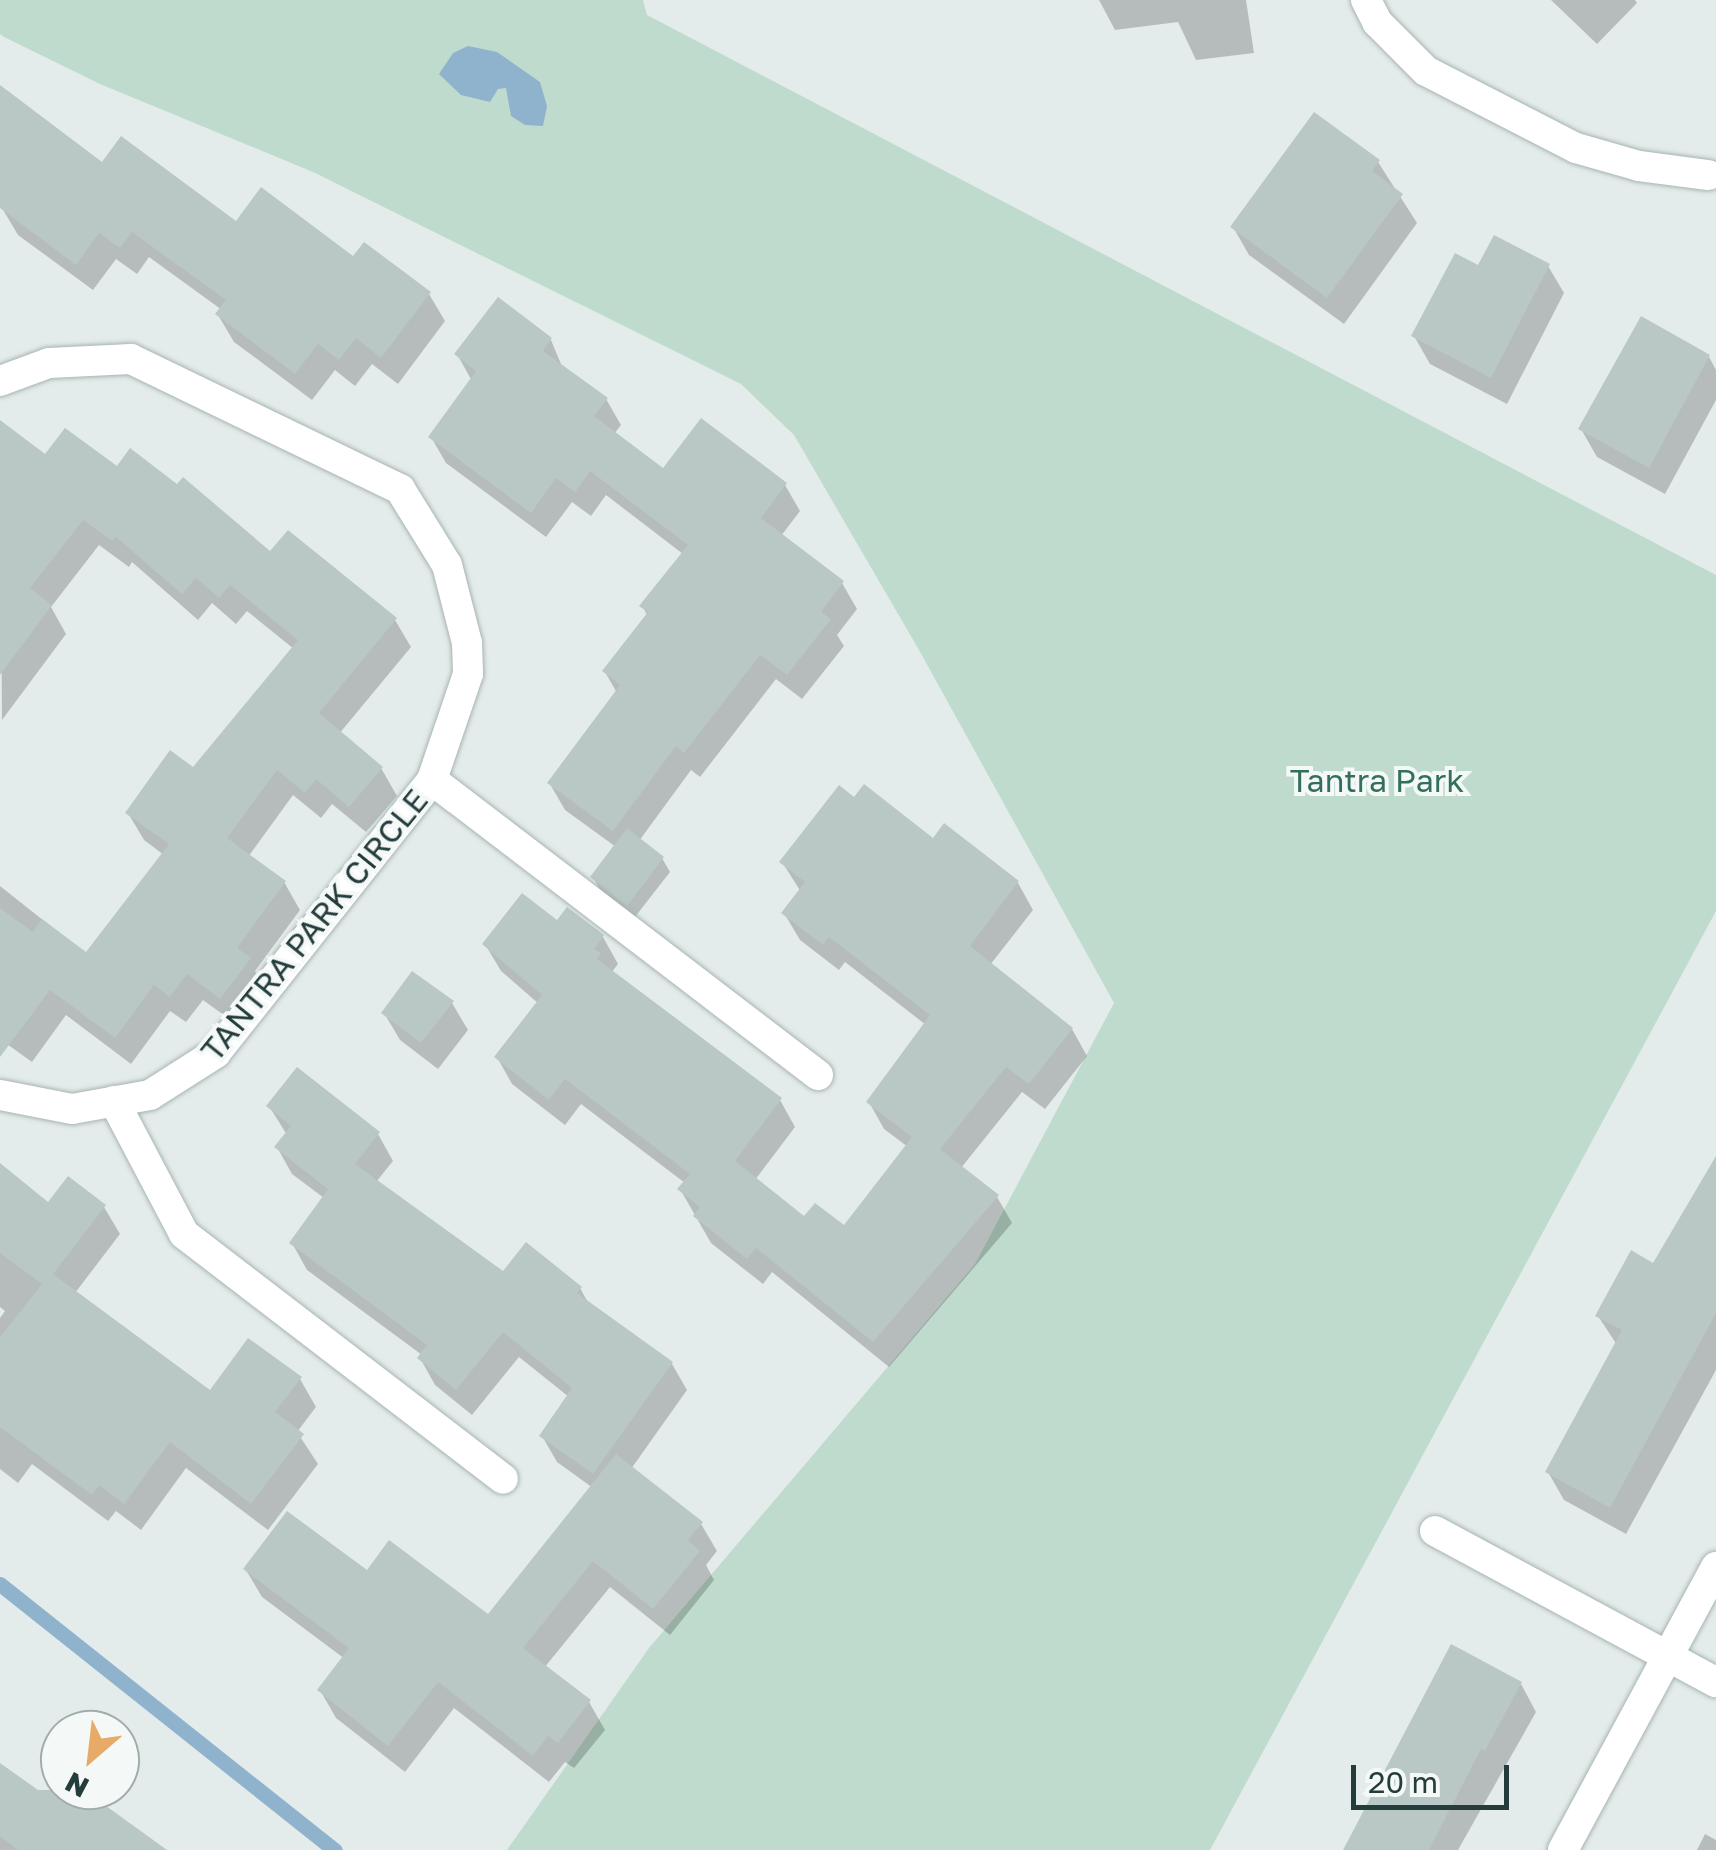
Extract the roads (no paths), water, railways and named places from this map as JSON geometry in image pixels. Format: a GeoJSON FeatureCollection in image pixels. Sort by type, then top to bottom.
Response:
{"type":"FeatureCollection","features":[{"type":"Feature","properties":{"kind":"street"},"geometry":{"type":"LineString","coordinates":[[1366,0],[1377,22],[1426,70],[1544,132],[1576,148],[1640,166],[1708,175]]}},
{"type":"Feature","properties":{"kind":"street","name":"TANTRA PARK CIRCLE"},"geometry":{"type":"LineString","coordinates":[[0,381],[48,363],[131,359],[400,489],[446,565],[467,643],[468,674],[432,780],[216,1052],[150,1094],[114,1102],[72,1109],[0,1095]]}},
{"type":"Feature","properties":{"kind":"street"},"geometry":{"type":"LineString","coordinates":[[432,780],[818,1075]]}},
{"type":"Feature","properties":{"kind":"street"},"geometry":{"type":"LineString","coordinates":[[114,1102],[184,1234],[504,1479]]}},
{"type":"Feature","properties":{"kind":"street"},"geometry":{"type":"LineString","coordinates":[[1435,1531],[1716,1682]]}},
{"type":"Feature","properties":{"kind":"street"},"geometry":{"type":"LineString","coordinates":[[1563,1850],[1716,1567]]}},
{"type":"Feature","properties":{"kind":"water"},"geometry":{"type":"Polygon","coordinates":[[[468,46],[497,52],[540,82],[547,106],[543,126],[525,125],[511,116],[506,88],[498,89],[490,102],[461,95],[439,74],[453,53],[468,46]]]}},
{"type":"Feature","properties":{"kind":"waterway"},"geometry":{"type":"LineString","coordinates":[[0,1584],[335,1850]]}},
{"type":"Feature","properties":{"kind":"park label","name":"Tantra Park"},"geometry":{"type":"Point","coordinates":[1377,780]}}]}
